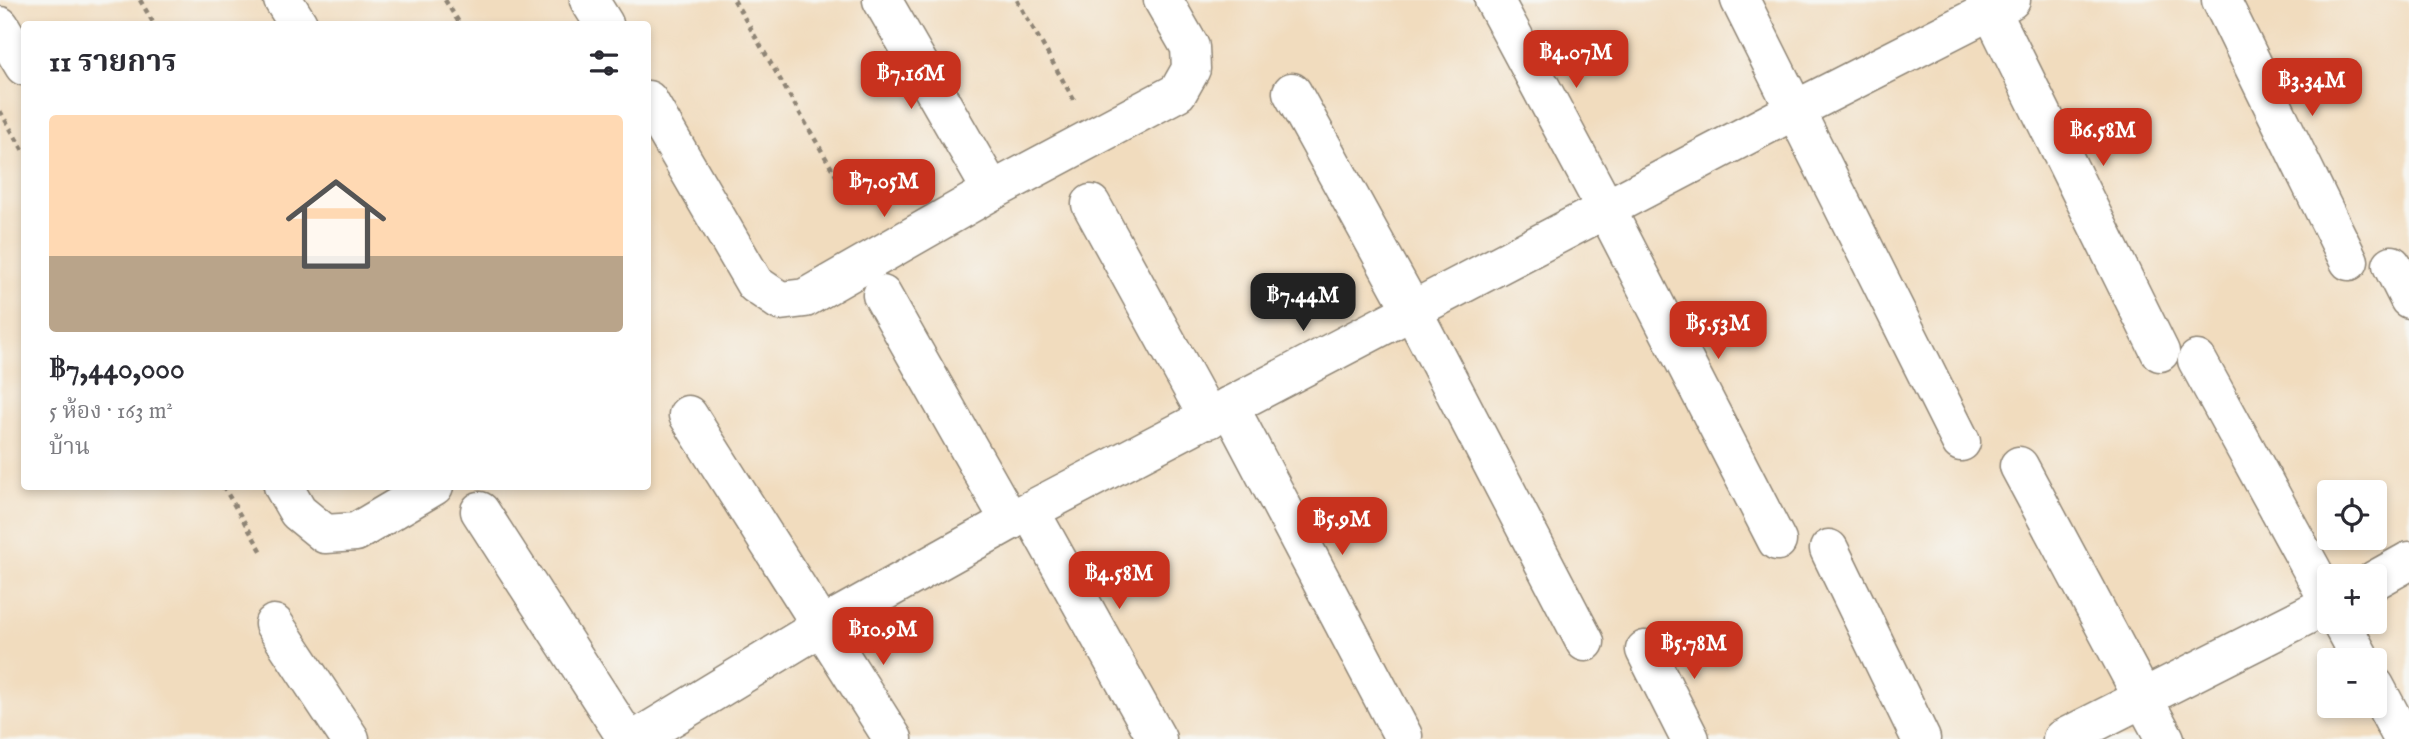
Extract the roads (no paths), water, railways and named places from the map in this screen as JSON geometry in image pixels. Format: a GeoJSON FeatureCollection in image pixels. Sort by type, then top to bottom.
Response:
{"type":"FeatureCollection","features":[{"type":"Feature","properties":{"kind":"street"},"geometry":{"type":"LineString","coordinates":[[283,0],[296,21]]}},
{"type":"Feature","properties":{"kind":"street"},"geometry":{"type":"LineString","coordinates":[[589,0],[602,21]]}},
{"type":"Feature","properties":{"kind":"street"},"geometry":{"type":"LineString","coordinates":[[882,0],[992,191]]}},
{"type":"Feature","properties":{"kind":"street"},"geometry":{"type":"LineString","coordinates":[[651,105],[755,284],[780,301],[805,298],[992,191],[1178,92],[1191,69],[1190,47],[1163,0]]}},
{"type":"Feature","properties":{"kind":"street"},"geometry":{"type":"LineString","coordinates":[[1494,0],[1606,209],[1777,541]]}},
{"type":"Feature","properties":{"kind":"street"},"geometry":{"type":"LineString","coordinates":[[1740,0],[1961,442]]}},
{"type":"Feature","properties":{"kind":"street"},"geometry":{"type":"LineString","coordinates":[[2221,0],[2349,261]]}},
{"type":"Feature","properties":{"kind":"street"},"geometry":{"type":"LineString","coordinates":[[636,739],[822,626],[1020,516],[1996,3],[2160,352]]}},
{"type":"Feature","properties":{"kind":"street"},"geometry":{"type":"LineString","coordinates":[[0,26],[21,61]]}},
{"type":"Feature","properties":{"kind":"street"},"geometry":{"type":"LineString","coordinates":[[1292,92],[1412,310],[1585,642]]}},
{"type":"Feature","properties":{"kind":"street"},"geometry":{"type":"LineString","coordinates":[[1091,204],[1219,413],[1403,736]]}},
{"type":"Feature","properties":{"kind":"street"},"geometry":{"type":"LineString","coordinates":[[2392,265],[2409,299]]}},
{"type":"Feature","properties":{"kind":"street"},"geometry":{"type":"LineString","coordinates":[[882,295],[1157,739]]}},
{"type":"Feature","properties":{"kind":"street"},"geometry":{"type":"LineString","coordinates":[[2197,360],[2317,581]]}},
{"type":"Feature","properties":{"kind":"street"},"geometry":{"type":"LineString","coordinates":[[688,415],[893,739]]}},
{"type":"Feature","properties":{"kind":"street"},"geometry":{"type":"LineString","coordinates":[[2019,466],[2165,739]]}},
{"type":"Feature","properties":{"kind":"street"},"geometry":{"type":"LineString","coordinates":[[285,490],[298,512],[325,534],[356,532],[428,490]]}},
{"type":"Feature","properties":{"kind":"street"},"geometry":{"type":"LineString","coordinates":[[480,510],[627,739]]}},
{"type":"Feature","properties":{"kind":"street"},"geometry":{"type":"LineString","coordinates":[[1829,549],[1921,739]]}},
{"type":"Feature","properties":{"kind":"street"},"geometry":{"type":"LineString","coordinates":[[2387,573],[2409,561]]}},
{"type":"Feature","properties":{"kind":"street"},"geometry":{"type":"LineString","coordinates":[[2062,739],[2317,609]]}},
{"type":"Feature","properties":{"kind":"street"},"geometry":{"type":"LineString","coordinates":[[274,624],[350,739]]}},
{"type":"Feature","properties":{"kind":"street"},"geometry":{"type":"LineString","coordinates":[[1645,650],[1690,739]]}},
{"type":"Feature","properties":{"kind":"street"},"geometry":{"type":"LineString","coordinates":[[2387,709],[2403,739]]}}]}
